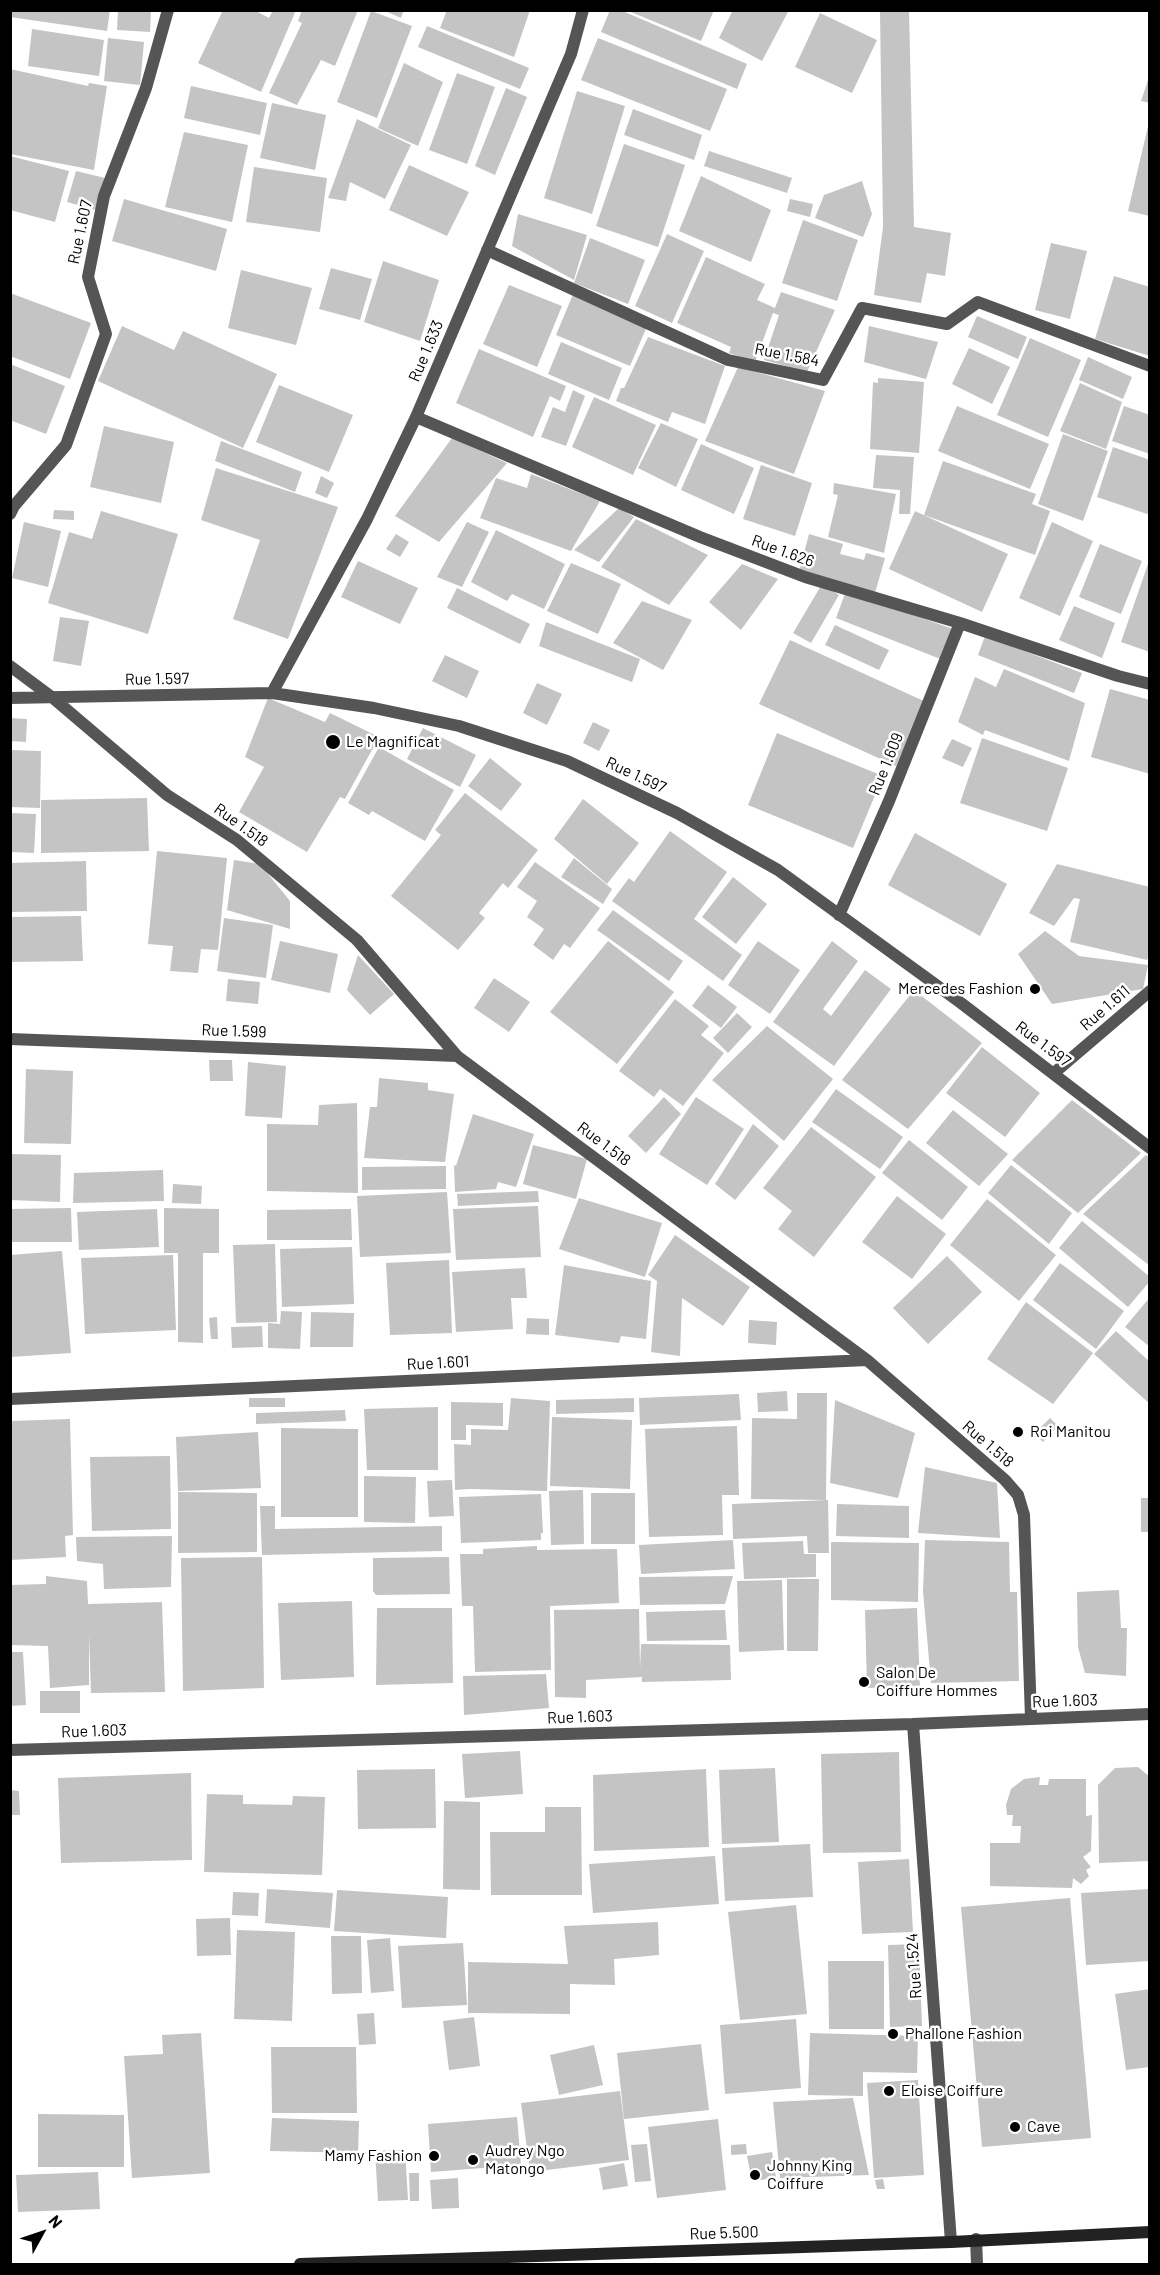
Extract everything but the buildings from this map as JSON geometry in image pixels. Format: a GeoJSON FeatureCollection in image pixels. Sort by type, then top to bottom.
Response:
{"type":"FeatureCollection","features":[{"type":"Feature","properties":{"kind":"main road","name":"Rue 5.500"},"geometry":{"type":"LineString","coordinates":[[300,2265],[951,2242],[1149,2232]]}},
{"type":"Feature","properties":{"kind":"street","name":"Rue 1.607"},"geometry":{"type":"LineString","coordinates":[[10,514],[14,506],[66,445],[105,334],[88,277],[105,196],[146,88],[168,10]]}},
{"type":"Feature","properties":{"kind":"street","name":"Rue 1.633"},"geometry":{"type":"LineString","coordinates":[[272,693],[367,519],[416,417],[571,54],[583,10]]}},
{"type":"Feature","properties":{"kind":"street","name":"Rue 1.584"},"geometry":{"type":"LineString","coordinates":[[487,250],[728,360],[823,380],[862,308],[947,324],[978,302],[1149,366]]}},
{"type":"Feature","properties":{"kind":"street","name":"Rue 1.626"},"geometry":{"type":"LineString","coordinates":[[416,417],[700,537],[794,573],[960,623],[1118,676],[1149,684]]}},
{"type":"Feature","properties":{"kind":"street","name":"Rue 1.609"},"geometry":{"type":"LineString","coordinates":[[840,915],[889,801],[960,623]]}},
{"type":"Feature","properties":{"kind":"street","name":"Rue 1.518"},"geometry":{"type":"LineString","coordinates":[[10,666],[54,698],[167,795],[237,840],[357,940],[457,1056],[867,1359],[1005,1480],[1018,1495],[1023,1515],[1031,1718]]}},
{"type":"Feature","properties":{"kind":"street","name":"Rue 1.597"},"geometry":{"type":"LineString","coordinates":[[10,698],[272,693],[374,708],[459,726],[567,761],[677,813],[778,870],[1054,1073],[1149,1148]]}},
{"type":"Feature","properties":{"kind":"street","name":"Rue 1.611"},"geometry":{"type":"LineString","coordinates":[[1054,1073],[1149,991]]}},
{"type":"Feature","properties":{"kind":"street","name":"Rue 1.599"},"geometry":{"type":"LineString","coordinates":[[10,1039],[457,1056]]}},
{"type":"Feature","properties":{"kind":"street","name":"Rue 1.601"},"geometry":{"type":"LineString","coordinates":[[10,1399],[867,1359]]}},
{"type":"Feature","properties":{"kind":"street","name":"Rue 1.603"},"geometry":{"type":"LineString","coordinates":[[10,1750],[913,1724],[1149,1714]]}},
{"type":"Feature","properties":{"kind":"street","name":"Rue 1.524"},"geometry":{"type":"LineString","coordinates":[[913,1724],[951,2242]]}},
{"type":"Feature","properties":{"kind":"street"},"geometry":{"type":"LineString","coordinates":[[976,2239],[977,2265]]}},
{"type":"Feature","properties":{"kind":"place","name":"Le Magnificat"},"geometry":{"type":"Point","coordinates":[333,742]}},
{"type":"Feature","properties":{"kind":"place","name":"Mercedes Fashion"},"geometry":{"type":"Point","coordinates":[1035,989]}},
{"type":"Feature","properties":{"kind":"place","name":"Roi Manitou"},"geometry":{"type":"Point","coordinates":[1018,1432]}},
{"type":"Feature","properties":{"kind":"place","name":"Salon De Coiffure Hommes"},"geometry":{"type":"Point","coordinates":[864,1682]}},
{"type":"Feature","properties":{"kind":"place","name":"Phallone Fashion"},"geometry":{"type":"Point","coordinates":[893,2034]}},
{"type":"Feature","properties":{"kind":"place","name":"Eloise Coiffure"},"geometry":{"type":"Point","coordinates":[889,2091]}},
{"type":"Feature","properties":{"kind":"place","name":"Cave"},"geometry":{"type":"Point","coordinates":[1015,2127]}},
{"type":"Feature","properties":{"kind":"place","name":"Mamy Fashion"},"geometry":{"type":"Point","coordinates":[434,2156]}},
{"type":"Feature","properties":{"kind":"place","name":"Audrey Ngo Matongo"},"geometry":{"type":"Point","coordinates":[473,2160]}},
{"type":"Feature","properties":{"kind":"place","name":"Johnny King Coiffure"},"geometry":{"type":"Point","coordinates":[755,2175]}}]}
